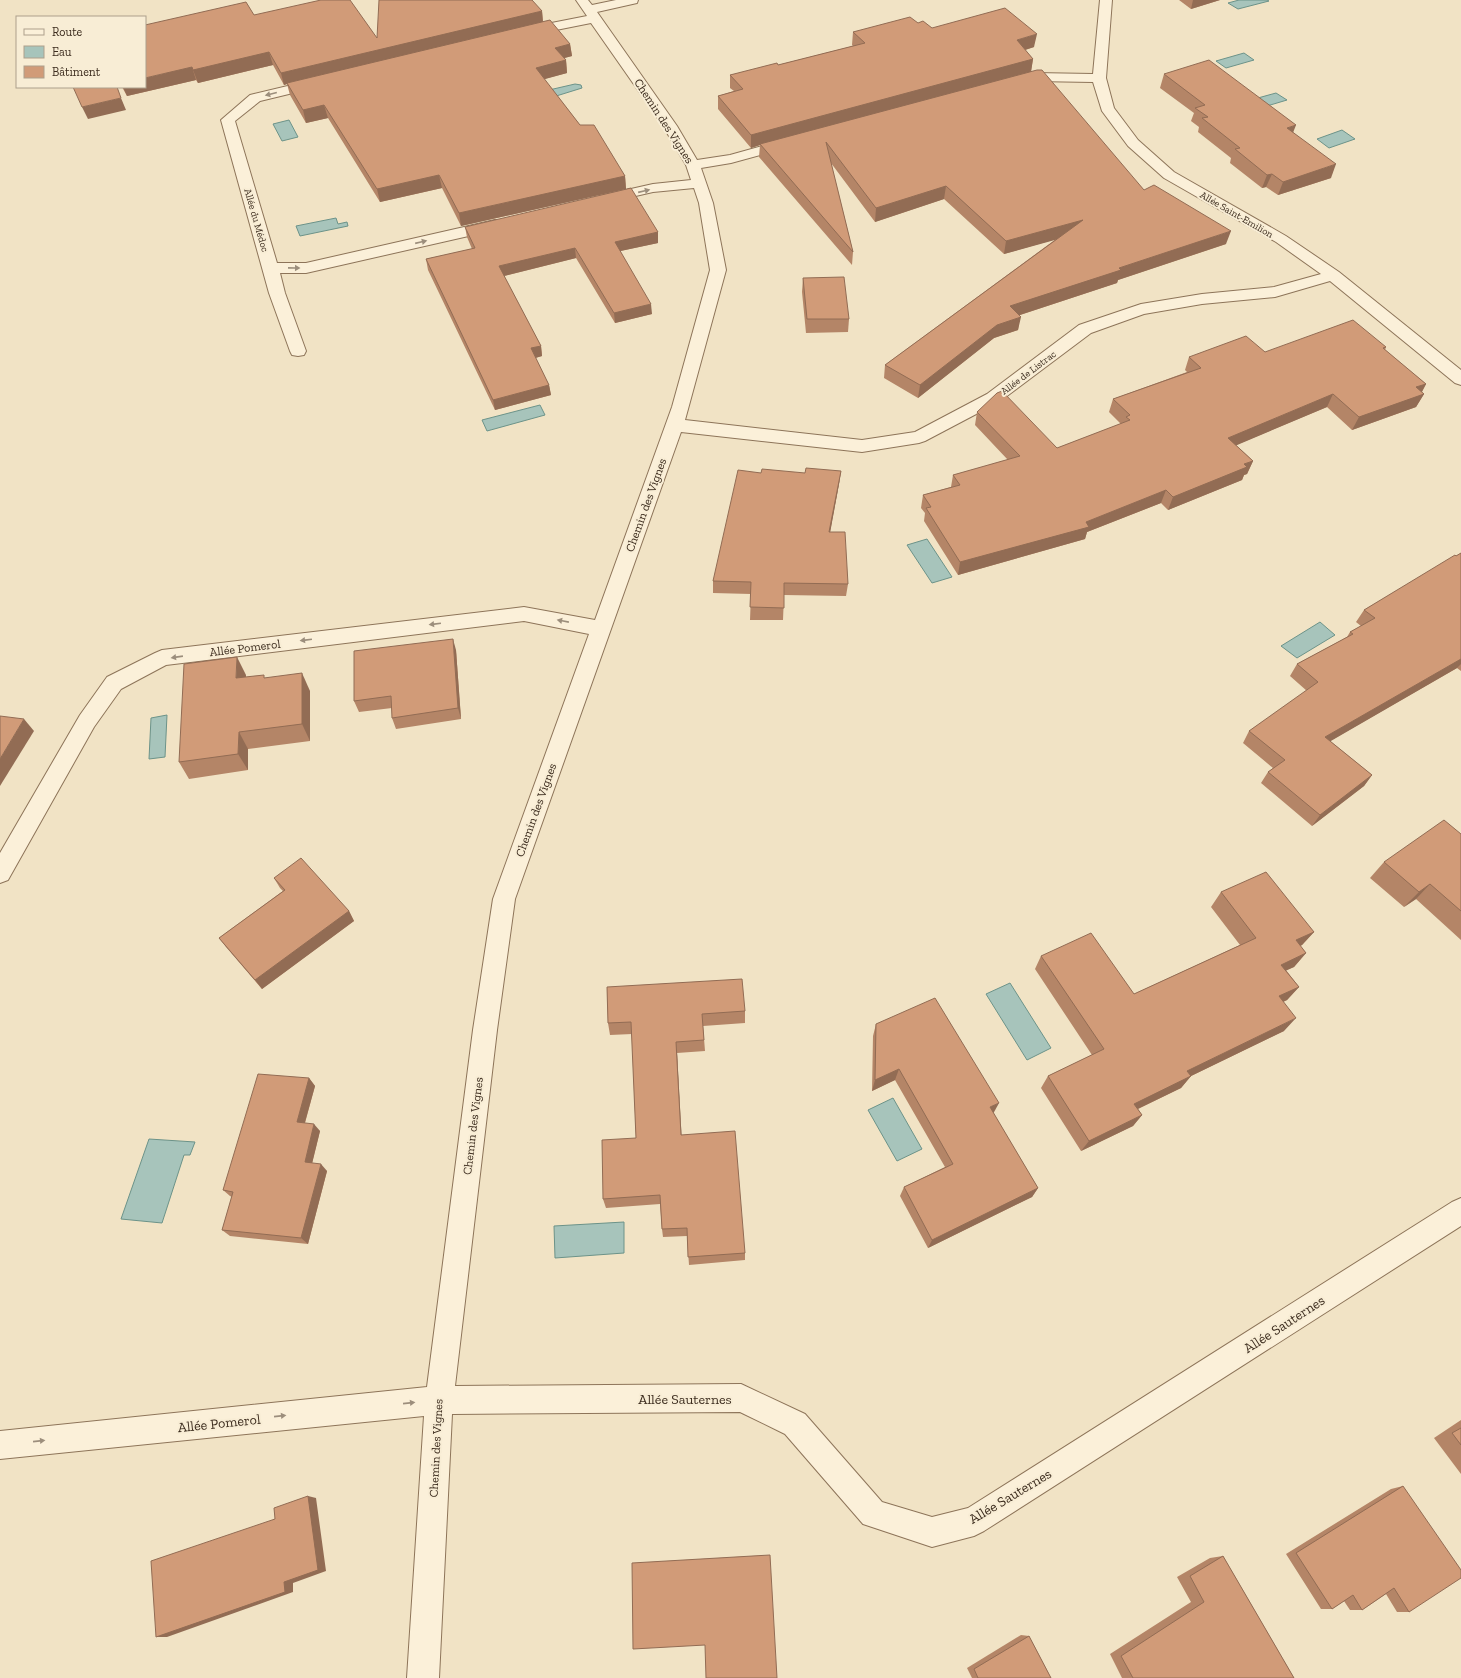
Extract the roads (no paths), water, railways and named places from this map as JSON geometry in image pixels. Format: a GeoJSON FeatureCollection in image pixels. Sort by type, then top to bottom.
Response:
{"type":"FeatureCollection","features":[{"type":"Feature","properties":{"kind":"street"},"geometry":{"type":"LineString","coordinates":[[515,34],[588,9],[632,0]]}},
{"type":"Feature","properties":{"kind":"street","name":"Allée Saint-Emilion"},"geometry":{"type":"LineString","coordinates":[[1106,0],[1098,78],[1107,108],[1128,138],[1169,176],[1281,239],[1333,275],[1461,379]]}},
{"type":"Feature","properties":{"kind":"street","name":"Chemin des Vignes"},"geometry":{"type":"LineString","coordinates":[[423,1678],[439,1400],[484,1038],[504,899],[681,407],[718,270],[706,203],[697,174],[670,126],[588,9]]}},
{"type":"Feature","properties":{"kind":"street"},"geometry":{"type":"LineString","coordinates":[[1004,85],[1034,77],[1098,78]]}},
{"type":"Feature","properties":{"kind":"street","name":"Allée du Médoc"},"geometry":{"type":"LineString","coordinates":[[332,79],[255,98],[228,120],[271,268],[306,268],[506,222]]}},
{"type":"Feature","properties":{"kind":"street"},"geometry":{"type":"LineString","coordinates":[[592,202],[653,188],[697,174],[731,159],[799,140]]}},
{"type":"Feature","properties":{"kind":"street"},"geometry":{"type":"LineString","coordinates":[[271,268],[277,293],[298,351]]}},
{"type":"Feature","properties":{"kind":"street","name":"Allée de Listrac"},"geometry":{"type":"LineString","coordinates":[[674,425],[862,446],[919,438],[993,398],[1085,329],[1141,309],[1202,299],[1275,292],[1333,275]]}},
{"type":"Feature","properties":{"kind":"street","name":"Allée Pomerol"},"geometry":{"type":"LineString","coordinates":[[0,873],[87,721],[114,683],[162,658],[524,614],[602,628]]}},
{"type":"Feature","properties":{"kind":"street","name":"Allée Sauternes"},"geometry":{"type":"LineString","coordinates":[[439,1400],[741,1398],[795,1424],[873,1514],[932,1532],[974,1521],[1461,1211]]}},
{"type":"Feature","properties":{"kind":"street","name":"Allée Pomerol"},"geometry":{"type":"LineString","coordinates":[[0,1445],[439,1400]]}},
{"type":"Feature","properties":{"kind":"water"},"geometry":{"type":"Polygon","coordinates":[[[1239,0],[1269,1],[1238,9],[1228,3],[1239,0]]]}},
{"type":"Feature","properties":{"kind":"water"},"geometry":{"type":"Polygon","coordinates":[[[1244,53],[1254,60],[1226,68],[1216,61],[1244,53]]]}},
{"type":"Feature","properties":{"kind":"water"},"geometry":{"type":"Polygon","coordinates":[[[575,84],[581,85],[582,88],[553,97],[549,90],[575,84]]]}},
{"type":"Feature","properties":{"kind":"water"},"geometry":{"type":"Polygon","coordinates":[[[1276,93],[1287,100],[1257,109],[1247,101],[1276,93]]]}},
{"type":"Feature","properties":{"kind":"water"},"geometry":{"type":"Polygon","coordinates":[[[289,120],[298,137],[282,141],[273,124],[289,120]]]}},
{"type":"Feature","properties":{"kind":"water"},"geometry":{"type":"Polygon","coordinates":[[[1342,130],[1355,139],[1329,148],[1317,139],[1342,130]]]}},
{"type":"Feature","properties":{"kind":"water"},"geometry":{"type":"Polygon","coordinates":[[[336,218],[338,224],[347,222],[348,226],[300,236],[296,226],[336,218]]]}},
{"type":"Feature","properties":{"kind":"water"},"geometry":{"type":"Polygon","coordinates":[[[540,405],[545,415],[487,431],[482,420],[540,405]]]}},
{"type":"Feature","properties":{"kind":"water"},"geometry":{"type":"Polygon","coordinates":[[[927,539],[952,577],[932,583],[907,545],[927,539]]]}},
{"type":"Feature","properties":{"kind":"water"},"geometry":{"type":"Polygon","coordinates":[[[1320,622],[1335,635],[1297,658],[1281,646],[1320,622]]]}},
{"type":"Feature","properties":{"kind":"water"},"geometry":{"type":"Polygon","coordinates":[[[167,715],[165,757],[149,759],[151,718],[167,715]]]}},
{"type":"Feature","properties":{"kind":"water"},"geometry":{"type":"Polygon","coordinates":[[[1010,983],[1051,1048],[1027,1060],[986,994],[1010,983]]]}},
{"type":"Feature","properties":{"kind":"water"},"geometry":{"type":"Polygon","coordinates":[[[893,1098],[922,1149],[897,1161],[868,1110],[893,1098]]]}},
{"type":"Feature","properties":{"kind":"water"},"geometry":{"type":"Polygon","coordinates":[[[149,1139],[195,1142],[190,1155],[184,1155],[162,1223],[121,1219],[149,1139]]]}},
{"type":"Feature","properties":{"kind":"water"},"geometry":{"type":"Polygon","coordinates":[[[624,1222],[624,1253],[555,1258],[554,1226],[624,1222]]]}}]}
